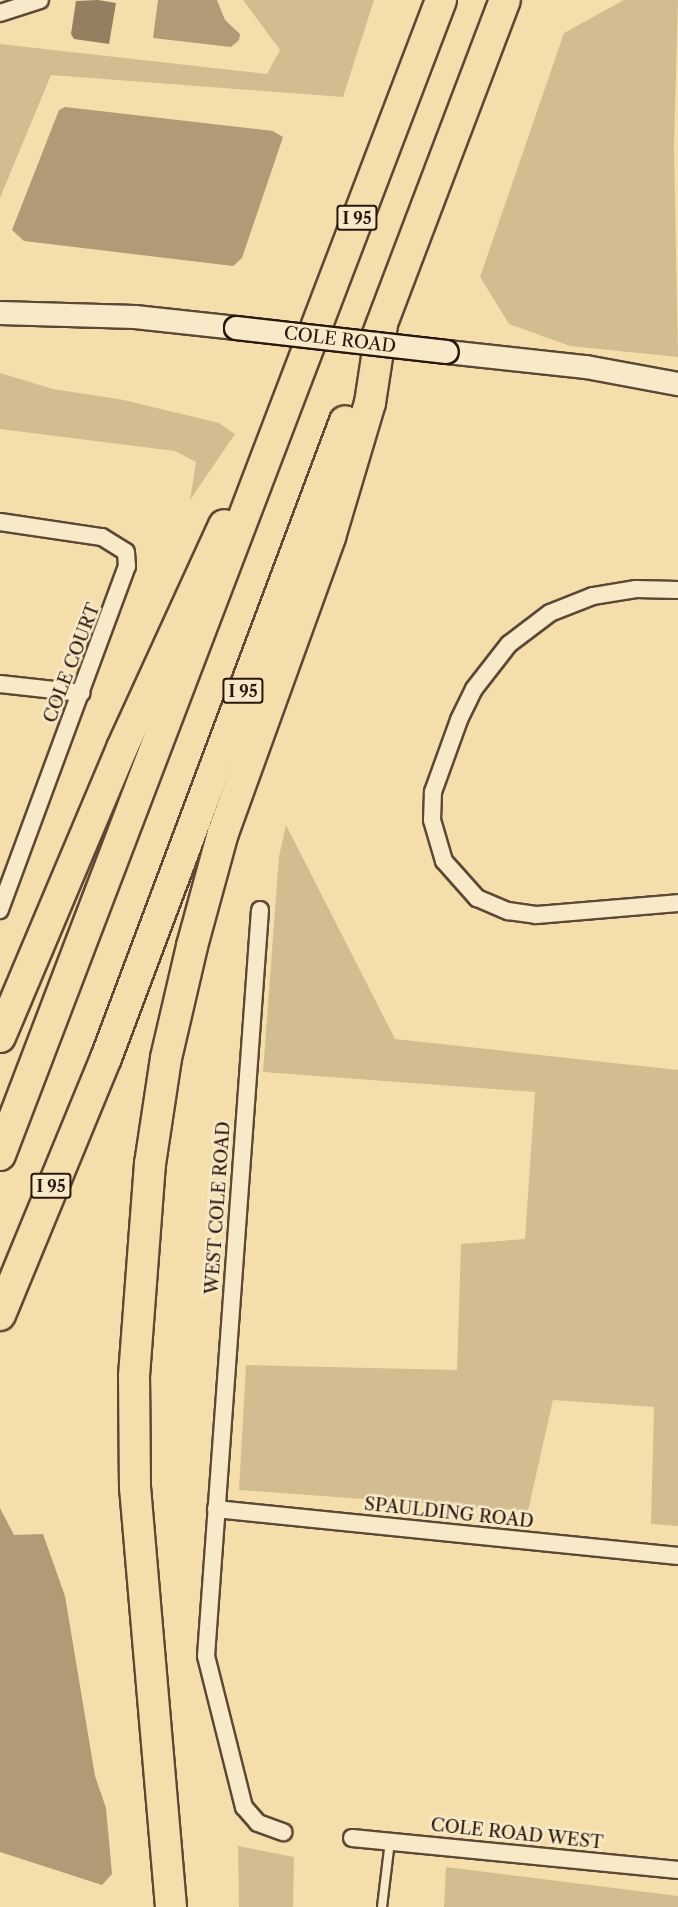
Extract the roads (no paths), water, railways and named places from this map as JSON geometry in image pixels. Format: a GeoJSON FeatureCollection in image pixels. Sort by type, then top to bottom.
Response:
{"type":"FeatureCollection","features":[{"type":"Feature","properties":{"kind":"highway","name":"I 95"},"geometry":{"type":"LineString","coordinates":[[0,1155],[441,0]]}},
{"type":"Feature","properties":{"kind":"highway","name":"I 95"},"geometry":{"type":"LineString","coordinates":[[0,1315],[106,1058],[505,0]]}},
{"type":"Feature","properties":{"kind":"highway"},"geometry":{"type":"LineString","coordinates":[[171,1907],[166,1808],[135,1488],[134,1376],[150,1164],[166,1058],[201,912],[223,833],[333,526],[370,403],[382,325]]}},
{"type":"Feature","properties":{"kind":"highway"},"geometry":{"type":"LineString","coordinates":[[0,1037],[202,564],[274,436]]}},
{"type":"Feature","properties":{"kind":"highway"},"geometry":{"type":"LineString","coordinates":[[166,1808],[185,1907]]}},
{"type":"Feature","properties":{"kind":"street"},"geometry":{"type":"LineString","coordinates":[[0,13],[40,0]]}},
{"type":"Feature","properties":{"kind":"street","name":"COLE ROAD"},"geometry":{"type":"LineString","coordinates":[[0,313],[135,317],[586,367],[678,384]]}},
{"type":"Feature","properties":{"kind":"street","name":"COLE COURT"},"geometry":{"type":"LineString","coordinates":[[0,522],[102,537],[126,552],[124,581],[0,910]]}},
{"type":"Feature","properties":{"kind":"street"},"geometry":{"type":"LineString","coordinates":[[678,590],[614,591],[567,605],[509,644],[474,689],[440,770],[432,820],[444,861],[469,891],[494,906],[522,914],[678,903]]}},
{"type":"Feature","properties":{"kind":"street"},"geometry":{"type":"LineString","coordinates":[[0,684],[82,693]]}},
{"type":"Feature","properties":{"kind":"street","name":"WEST COLE ROAD"},"geometry":{"type":"LineString","coordinates":[[216,1509],[260,910]]}},
{"type":"Feature","properties":{"kind":"street"},"geometry":{"type":"LineString","coordinates":[[216,1509],[206,1656],[244,1808],[258,1823],[283,1832]]}},
{"type":"Feature","properties":{"kind":"street","name":"SPAULDING ROAD"},"geometry":{"type":"LineString","coordinates":[[216,1509],[678,1556]]}},
{"type":"Feature","properties":{"kind":"street","name":"COLE ROAD WEST"},"geometry":{"type":"LineString","coordinates":[[352,1838],[678,1870]]}},
{"type":"Feature","properties":{"kind":"lane"},"geometry":{"type":"LineString","coordinates":[[382,1907],[390,1841]]}}]}
